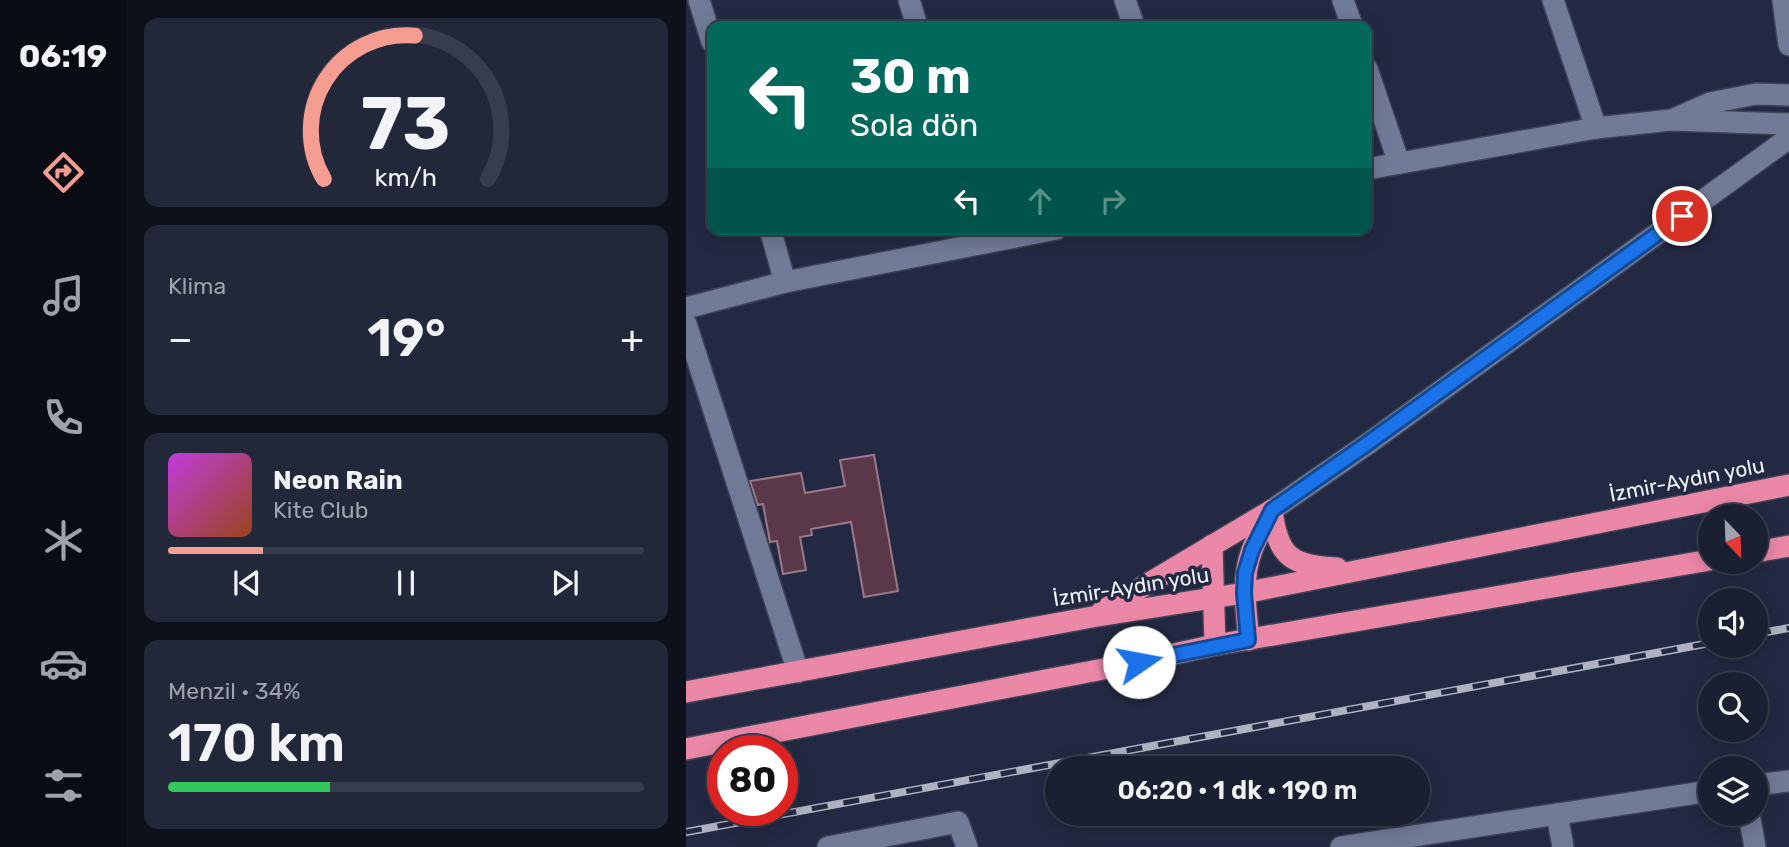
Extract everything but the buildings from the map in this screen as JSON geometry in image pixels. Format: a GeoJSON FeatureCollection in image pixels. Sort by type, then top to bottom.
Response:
{"type":"FeatureCollection","features":[{"type":"Feature","properties":{"kind":"highway","name":"İzmir-Aydın yolu"},"geometry":{"type":"LineString","coordinates":[[686,692],[1092,617],[1244,593],[1789,485]]}},
{"type":"Feature","properties":{"kind":"highway"},"geometry":{"type":"LineString","coordinates":[[1092,617],[1272,510]]}},
{"type":"Feature","properties":{"kind":"highway"},"geometry":{"type":"LineString","coordinates":[[1272,510],[1275,530],[1287,555],[1310,566],[1360,570]]}},
{"type":"Feature","properties":{"kind":"highway"},"geometry":{"type":"LineString","coordinates":[[1248,640],[1245,573],[1252,550],[1272,510]]}},
{"type":"Feature","properties":{"kind":"highway"},"geometry":{"type":"LineString","coordinates":[[1212,545],[1215,646]]}},
{"type":"Feature","properties":{"kind":"highway"},"geometry":{"type":"LineString","coordinates":[[1768,550],[1789,546]]}},
{"type":"Feature","properties":{"kind":"highway"},"geometry":{"type":"LineString","coordinates":[[686,749],[1215,646],[1698,562]]}},
{"type":"Feature","properties":{"kind":"street"},"geometry":{"type":"LineString","coordinates":[[699,0],[707,26]]}},
{"type":"Feature","properties":{"kind":"street"},"geometry":{"type":"LineString","coordinates":[[909,0],[915,21]]}},
{"type":"Feature","properties":{"kind":"street"},"geometry":{"type":"LineString","coordinates":[[1125,0],[1132,21]]}},
{"type":"Feature","properties":{"kind":"street"},"geometry":{"type":"LineString","coordinates":[[1343,0],[1350,21]]}},
{"type":"Feature","properties":{"kind":"street"},"geometry":{"type":"LineString","coordinates":[[1553,0],[1596,128]]}},
{"type":"Feature","properties":{"kind":"street"},"geometry":{"type":"LineString","coordinates":[[1783,0],[1789,45]]}},
{"type":"Feature","properties":{"kind":"street"},"geometry":{"type":"LineString","coordinates":[[1372,84],[1399,163]]}},
{"type":"Feature","properties":{"kind":"street"},"geometry":{"type":"LineString","coordinates":[[1671,120],[1710,103],[1756,93],[1789,97],[1789,119]]}},
{"type":"Feature","properties":{"kind":"street"},"geometry":{"type":"LineString","coordinates":[[1372,168],[1596,128],[1671,120],[1789,124]]}},
{"type":"Feature","properties":{"kind":"street"},"geometry":{"type":"LineString","coordinates":[[1272,510],[1391,427],[1789,138]]}},
{"type":"Feature","properties":{"kind":"street"},"geometry":{"type":"LineString","coordinates":[[773,235],[785,282]]}},
{"type":"Feature","properties":{"kind":"street"},"geometry":{"type":"LineString","coordinates":[[686,308],[785,282],[987,236]]}},
{"type":"Feature","properties":{"kind":"street"},"geometry":{"type":"LineString","coordinates":[[686,324],[798,672]]}},
{"type":"Feature","properties":{"kind":"street"},"geometry":{"type":"LineString","coordinates":[[1768,783],[1789,781]]}},
{"type":"Feature","properties":{"kind":"street"},"geometry":{"type":"LineString","coordinates":[[1341,847],[1376,844],[1698,793]]}},
{"type":"Feature","properties":{"kind":"street"},"geometry":{"type":"LineString","coordinates":[[1557,814],[1563,847]]}},
{"type":"Feature","properties":{"kind":"street"},"geometry":{"type":"LineString","coordinates":[[828,847],[958,822],[967,847]]}},
{"type":"Feature","properties":{"kind":"street"},"geometry":{"type":"LineString","coordinates":[[1751,826],[1755,847]]}},
{"type":"Feature","properties":{"kind":"green space"},"geometry":{"type":"Polygon","coordinates":[[[1193,564],[1194,582],[1147,589],[1193,564]]]}},
{"type":"Feature","properties":{"kind":"railway"},"geometry":{"type":"LineString","coordinates":[[1768,632],[1789,628]]}},
{"type":"Feature","properties":{"kind":"railway"},"geometry":{"type":"LineString","coordinates":[[686,832],[1698,645]]}},
{"type":"Feature","properties":{"kind":"route"},"geometry":{"type":"LineString","coordinates":[[1139,662],[1248,640],[1245,573],[1252,550],[1272,510],[1682,216]]}}]}
